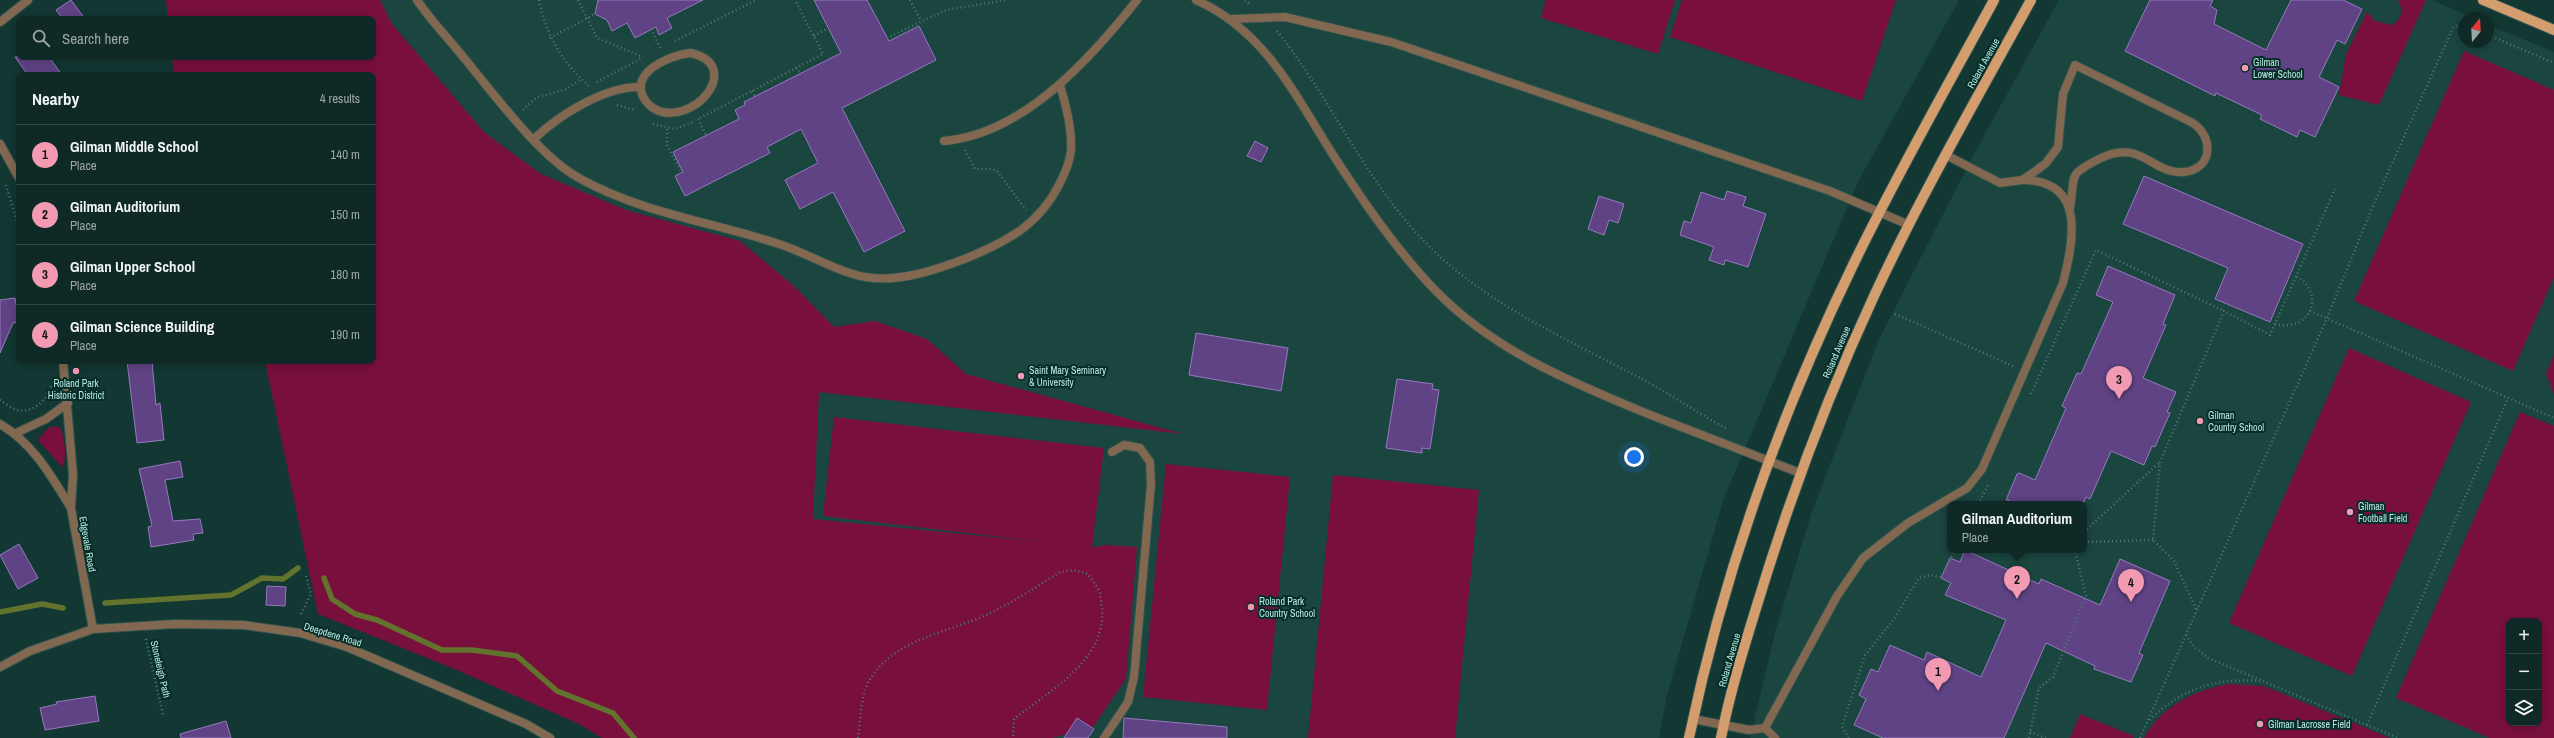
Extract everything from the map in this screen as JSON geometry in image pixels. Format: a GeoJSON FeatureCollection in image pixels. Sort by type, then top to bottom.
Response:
{"type":"FeatureCollection","features":[{"type":"Feature","properties":{"kind":"main road","name":"Roland Avenue"},"geometry":{"type":"LineString","coordinates":[[1689,738],[1723,606],[1770,462],[1829,317],[1880,211],[1994,0]]}},
{"type":"Feature","properties":{"kind":"main road","name":"Roland Avenue"},"geometry":{"type":"LineString","coordinates":[[1721,738],[1723,726],[1766,575],[1800,473],[1854,341],[1909,225],[2031,0]]}},
{"type":"Feature","properties":{"kind":"main road"},"geometry":{"type":"LineString","coordinates":[[2483,0],[2554,30]]}},
{"type":"Feature","properties":{"kind":"street"},"geometry":{"type":"LineString","coordinates":[[0,22],[28,0]]}},
{"type":"Feature","properties":{"kind":"street"},"geometry":{"type":"LineString","coordinates":[[418,0],[514,118],[534,139],[578,178],[630,202],[660,212],[776,243],[856,275],[872,278],[888,278],[928,271],[984,250],[1008,239],[1043,212],[1066,171],[1071,152],[1068,113],[1060,85]]}},
{"type":"Feature","properties":{"kind":"street"},"geometry":{"type":"LineString","coordinates":[[944,141],[967,137],[1017,115],[1060,85],[1082,65],[1137,0]]}},
{"type":"Feature","properties":{"kind":"street"},"geometry":{"type":"LineString","coordinates":[[1196,0],[1232,19],[1266,53],[1284,76],[1347,176],[1406,257],[1436,292],[1471,323],[1557,375],[1800,473]]}},
{"type":"Feature","properties":{"kind":"street"},"geometry":{"type":"LineString","coordinates":[[1232,19],[1285,17],[1391,42],[1830,191],[1880,211],[1909,225]]}},
{"type":"Feature","properties":{"kind":"street"},"geometry":{"type":"LineString","coordinates":[[680,54],[697,54],[708,62],[714,72],[715,80],[706,97],[681,112],[670,113],[658,111],[649,105],[643,96],[641,87],[647,73],[656,65],[680,54]]}},
{"type":"Feature","properties":{"kind":"street"},"geometry":{"type":"LineString","coordinates":[[1693,719],[1754,731],[1765,728],[1833,602],[1849,576],[1863,558],[1908,523],[1955,496],[1976,478],[1992,449],[2063,283],[2071,251],[2070,209],[2074,177],[2078,170],[2112,152],[2124,151],[2178,172],[2193,170],[2200,166],[2208,146],[2203,131],[2191,122],[2075,65],[2063,94],[2058,147],[2046,163],[2022,180]]}},
{"type":"Feature","properties":{"kind":"street"},"geometry":{"type":"LineString","coordinates":[[534,139],[559,117],[596,99],[619,89],[641,87]]}},
{"type":"Feature","properties":{"kind":"street"},"geometry":{"type":"LineString","coordinates":[[0,144],[16,173]]}},
{"type":"Feature","properties":{"kind":"street"},"geometry":{"type":"LineString","coordinates":[[1946,155],[1992,181],[2008,184],[2022,180],[2033,180],[2050,185],[2064,196],[2070,209]]}},
{"type":"Feature","properties":{"kind":"street","name":"Edgevale Road"},"geometry":{"type":"LineString","coordinates":[[63,364],[73,474],[72,508],[93,629]]}},
{"type":"Feature","properties":{"kind":"street"},"geometry":{"type":"LineString","coordinates":[[16,433],[46,419],[68,404]]}},
{"type":"Feature","properties":{"kind":"street"},"geometry":{"type":"LineString","coordinates":[[0,424],[16,433],[45,467],[72,508]]}},
{"type":"Feature","properties":{"kind":"street"},"geometry":{"type":"LineString","coordinates":[[1104,738],[1128,702],[1134,677],[1151,484],[1150,462],[1140,448],[1124,445],[1112,452]]}},
{"type":"Feature","properties":{"kind":"street","name":"Deepdene Road"},"geometry":{"type":"LineString","coordinates":[[93,629],[175,624],[244,625],[300,633],[347,647],[423,678],[526,724],[550,738]]}},
{"type":"Feature","properties":{"kind":"street"},"geometry":{"type":"LineString","coordinates":[[0,667],[30,651],[93,629]]}},
{"type":"Feature","properties":{"kind":"street"},"geometry":{"type":"LineString","coordinates":[[1765,728],[1775,738]]}},
{"type":"Feature","properties":{"kind":"path"},"geometry":{"type":"LineString","coordinates":[[539,0],[550,38],[559,52],[581,79],[594,90]]}},
{"type":"Feature","properties":{"kind":"path"},"geometry":{"type":"LineString","coordinates":[[578,0],[597,38],[644,57]]}},
{"type":"Feature","properties":{"kind":"path"},"geometry":{"type":"LineString","coordinates":[[648,121],[667,129],[683,127],[823,54],[795,0]]}},
{"type":"Feature","properties":{"kind":"path"},"geometry":{"type":"LineString","coordinates":[[910,0],[921,20]]}},
{"type":"Feature","properties":{"kind":"path"},"geometry":{"type":"LineString","coordinates":[[887,38],[921,20],[946,10],[1006,0]]}},
{"type":"Feature","properties":{"kind":"path"},"geometry":{"type":"LineString","coordinates":[[550,38],[595,14]]}},
{"type":"Feature","properties":{"kind":"path"},"geometry":{"type":"LineString","coordinates":[[2140,738],[2196,609],[2327,318],[2372,208],[2448,38],[2454,26],[2458,26]]}},
{"type":"Feature","properties":{"kind":"path"},"geometry":{"type":"LineString","coordinates":[[814,36],[828,28]]}},
{"type":"Feature","properties":{"kind":"path"},"geometry":{"type":"LineString","coordinates":[[1275,29],[1390,199],[1422,240],[1446,263],[1490,294],[1524,315],[1671,395],[1731,432]]}},
{"type":"Feature","properties":{"kind":"path"},"geometry":{"type":"LineString","coordinates":[[651,30],[661,49]]}},
{"type":"Feature","properties":{"kind":"path"},"geometry":{"type":"LineString","coordinates":[[2494,38],[2554,63]]}},
{"type":"Feature","properties":{"kind":"path"},"geometry":{"type":"LineString","coordinates":[[796,68],[800,74]]}},
{"type":"Feature","properties":{"kind":"path"},"geometry":{"type":"LineString","coordinates":[[519,114],[536,98],[567,89],[581,79]]}},
{"type":"Feature","properties":{"kind":"path"},"geometry":{"type":"LineString","coordinates":[[752,91],[755,96]]}},
{"type":"Feature","properties":{"kind":"path"},"geometry":{"type":"LineString","coordinates":[[612,102],[640,114]]}},
{"type":"Feature","properties":{"kind":"path"},"geometry":{"type":"LineString","coordinates":[[698,120],[706,136]]}},
{"type":"Feature","properties":{"kind":"path"},"geometry":{"type":"LineString","coordinates":[[667,129],[667,146],[682,173]]}},
{"type":"Feature","properties":{"kind":"path"},"geometry":{"type":"LineString","coordinates":[[966,155],[975,169],[992,169],[997,171],[1018,202],[1030,214]]}},
{"type":"Feature","properties":{"kind":"path"},"geometry":{"type":"LineString","coordinates":[[4,180],[16,218]]}},
{"type":"Feature","properties":{"kind":"path"},"geometry":{"type":"LineString","coordinates":[[2028,402],[2096,250],[2224,311],[2270,335],[2335,189]]}},
{"type":"Feature","properties":{"kind":"path"},"geometry":{"type":"LineString","coordinates":[[2275,324],[2296,324],[2302,321],[2310,310],[2312,304],[2310,291],[2307,284],[2296,276]]}},
{"type":"Feature","properties":{"kind":"path"},"geometry":{"type":"LineString","coordinates":[[2310,310],[2554,418]]}},
{"type":"Feature","properties":{"kind":"path"},"geometry":{"type":"LineString","coordinates":[[2153,540],[2160,462],[2224,311]]}},
{"type":"Feature","properties":{"kind":"path"},"geometry":{"type":"LineString","coordinates":[[1895,314],[2026,371]]}},
{"type":"Feature","properties":{"kind":"path"},"geometry":{"type":"LineString","coordinates":[[0,400],[17,410],[35,408],[48,395],[53,381]]}},
{"type":"Feature","properties":{"kind":"path"},"geometry":{"type":"LineString","coordinates":[[2367,725],[2508,398]]}},
{"type":"Feature","properties":{"kind":"path"},"geometry":{"type":"LineString","coordinates":[[2087,529],[2160,462]]}},
{"type":"Feature","properties":{"kind":"path"},"geometry":{"type":"LineString","coordinates":[[1980,501],[1991,479]]}},
{"type":"Feature","properties":{"kind":"path"},"geometry":{"type":"LineString","coordinates":[[2087,542],[2153,540],[2174,561],[2196,609]]}},
{"type":"Feature","properties":{"kind":"path"},"geometry":{"type":"LineString","coordinates":[[1849,738],[1842,727],[1865,655],[1894,619],[1919,578],[1931,575],[1941,577],[1953,553]]}},
{"type":"Feature","properties":{"kind":"path"},"geometry":{"type":"LineString","coordinates":[[2029,738],[2039,688],[2053,677],[2086,596],[2076,553]]}},
{"type":"Feature","properties":{"kind":"path"},"geometry":{"type":"LineString","coordinates":[[858,738],[868,682],[880,666],[925,636],[986,615],[1060,572],[1074,570],[1088,574],[1100,593],[1103,619],[1096,641],[1088,656],[1072,674],[1014,719],[1013,738]]}},
{"type":"Feature","properties":{"kind":"path"},"geometry":{"type":"LineString","coordinates":[[301,614],[311,594],[306,575]]}},
{"type":"Feature","properties":{"kind":"path","name":"Stoneleigh Path"},"geometry":{"type":"LineString","coordinates":[[143,627],[163,715]]}},
{"type":"Feature","properties":{"kind":"path"},"geometry":{"type":"LineString","coordinates":[[2186,634],[2194,647],[2208,658],[2398,738]]}},
{"type":"Feature","properties":{"kind":"path"},"geometry":{"type":"LineString","coordinates":[[2148,721],[2164,705],[2193,689],[2228,680],[2264,681]]}},
{"type":"Feature","properties":{"kind":"path"},"geometry":{"type":"LineString","coordinates":[[2030,732],[2046,738]]}},
{"type":"Feature","properties":{"kind":"shaded area","name":"Saint Mary Seminary & University"},"geometry":{"type":"Polygon","coordinates":[[[166,0],[1959,0],[1858,182],[1724,498],[1667,695],[1659,738],[602,738],[579,724],[268,364],[376,364],[376,72],[174,72],[172,60],[376,60],[376,16],[168,16],[166,0]]]}},
{"type":"Feature","properties":{"kind":"shaded area"},"geometry":{"type":"Polygon","coordinates":[[[166,0],[380,0],[392,24],[484,132],[541,174],[626,210],[740,241],[794,286],[834,327],[875,321],[927,339],[966,374],[1183,434],[819,392],[813,519],[1053,543],[823,516],[834,417],[1104,448],[1092,547],[1108,545],[1137,547],[1126,679],[1093,727],[1052,738],[602,738],[579,724],[457,670],[318,614],[266,364],[376,364],[376,72],[174,72],[172,60],[376,60],[376,16],[168,16],[166,0]]]}},
{"type":"Feature","properties":{"kind":"shaded area"},"geometry":{"type":"Polygon","coordinates":[[[1546,0],[1675,0],[1658,54],[1541,18],[1546,0]]]}},
{"type":"Feature","properties":{"kind":"shaded area"},"geometry":{"type":"Polygon","coordinates":[[[1682,0],[1896,0],[1862,101],[1670,37],[1682,0]]]}},
{"type":"Feature","properties":{"kind":"shaded area","name":"Gilman Country School"},"geometry":{"type":"Polygon","coordinates":[[[2059,0],[2432,0],[2459,12],[2458,48],[2494,48],[2494,27],[2554,52],[2554,738],[1750,738],[1776,629],[1811,514],[1879,339],[1975,152],[2059,0]]]}},
{"type":"Feature","properties":{"kind":"shaded area"},"geometry":{"type":"Polygon","coordinates":[[[2398,0],[2426,0],[2379,105],[2339,95],[2346,54],[2367,12],[2375,21],[2392,25],[2398,20],[2401,14],[2401,7],[2398,0]]]}},
{"type":"Feature","properties":{"kind":"shaded area"},"geometry":{"type":"Polygon","coordinates":[[[2464,51],[2554,90],[2554,277],[2513,371],[2354,301],[2464,51]]]}},
{"type":"Feature","properties":{"kind":"shaded area","name":"Gilman Football Field"},"geometry":{"type":"Polygon","coordinates":[[[2349,348],[2471,402],[2352,676],[2229,623],[2349,348]]]}},
{"type":"Feature","properties":{"kind":"shaded area"},"geometry":{"type":"Polygon","coordinates":[[[2554,355],[2554,395],[2546,374],[2554,355]]]}},
{"type":"Feature","properties":{"kind":"shaded area"},"geometry":{"type":"Polygon","coordinates":[[[2520,412],[2554,426],[2554,738],[2490,738],[2396,698],[2520,412]]]}},
{"type":"Feature","properties":{"kind":"shaded area"},"geometry":{"type":"Polygon","coordinates":[[[56,426],[61,429],[64,443],[65,458],[62,467],[38,440],[48,428],[56,426]]]}},
{"type":"Feature","properties":{"kind":"shaded area"},"geometry":{"type":"Polygon","coordinates":[[[1166,464],[1290,477],[1267,710],[1143,697],[1166,464]]]}},
{"type":"Feature","properties":{"kind":"shaded area"},"geometry":{"type":"Polygon","coordinates":[[[1333,475],[1479,490],[1455,738],[1308,738],[1333,475]]]}},
{"type":"Feature","properties":{"kind":"shaded area"},"geometry":{"type":"Polygon","coordinates":[[[2229,684],[2263,686],[2390,738],[2144,738],[2160,717],[2169,708],[2180,701],[2204,690],[2229,684]]]}},
{"type":"Feature","properties":{"kind":"shaded area"},"geometry":{"type":"Polygon","coordinates":[[[2080,714],[2134,736],[2134,738],[2070,738],[2080,714]]]}},
{"type":"Feature","properties":{"kind":"building"},"geometry":{"type":"Polygon","coordinates":[[[71,0],[83,16],[61,16],[56,10],[71,0]]]}},
{"type":"Feature","properties":{"kind":"building"},"geometry":{"type":"Polygon","coordinates":[[[598,0],[703,0],[667,18],[672,28],[659,35],[656,27],[635,38],[627,23],[612,31],[607,20],[595,14],[598,0]]]}},
{"type":"Feature","properties":{"kind":"building"},"geometry":{"type":"Polygon","coordinates":[[[814,0],[867,0],[889,41],[919,26],[936,60],[842,108],[905,231],[864,252],[833,192],[800,209],[785,180],[818,163],[801,129],[767,147],[770,153],[685,196],[675,176],[683,172],[673,152],[739,119],[735,110],[745,105],[744,102],[841,53],[814,0]]]}},
{"type":"Feature","properties":{"kind":"building","name":"Gilman Lower School"},"geometry":{"type":"Polygon","coordinates":[[[2150,0],[2213,0],[2210,6],[2217,10],[2214,24],[2266,50],[2291,0],[2343,0],[2362,9],[2345,44],[2337,40],[2319,77],[2339,87],[2315,137],[2300,130],[2297,137],[2260,119],[2262,115],[2216,93],[2215,96],[2125,51],[2150,0]]]}},
{"type":"Feature","properties":{"kind":"building"},"geometry":{"type":"Polygon","coordinates":[[[17,60],[51,60],[60,72],[26,72],[17,60]]]}},
{"type":"Feature","properties":{"kind":"building"},"geometry":{"type":"Polygon","coordinates":[[[1255,141],[1268,148],[1261,162],[1247,156],[1255,141]]]}},
{"type":"Feature","properties":{"kind":"building"},"geometry":{"type":"Polygon","coordinates":[[[2144,176],[2303,244],[2270,322],[2215,299],[2228,268],[2123,224],[2144,176]]]}},
{"type":"Feature","properties":{"kind":"building"},"geometry":{"type":"Polygon","coordinates":[[[1727,191],[1746,197],[1743,206],[1766,214],[1748,267],[1725,260],[1724,265],[1709,260],[1714,247],[1680,235],[1684,221],[1691,223],[1701,192],[1724,200],[1727,191]]]}},
{"type":"Feature","properties":{"kind":"building"},"geometry":{"type":"Polygon","coordinates":[[[1599,196],[1624,204],[1618,223],[1609,220],[1604,235],[1588,229],[1599,196]]]}},
{"type":"Feature","properties":{"kind":"building"},"geometry":{"type":"Polygon","coordinates":[[[2108,266],[2175,295],[2163,324],[2166,325],[2143,378],[2176,392],[2167,412],[2170,413],[2155,447],[2152,446],[2144,465],[2111,451],[2090,499],[2086,497],[2084,501],[2006,500],[2017,474],[2019,473],[2035,480],[2066,408],[2062,406],[2077,373],[2081,374],[2113,302],[2096,295],[2108,266]]]}},
{"type":"Feature","properties":{"kind":"building"},"geometry":{"type":"Polygon","coordinates":[[[15,298],[16,322],[13,323],[0,353],[0,300],[15,298]]]}},
{"type":"Feature","properties":{"kind":"building"},"geometry":{"type":"Polygon","coordinates":[[[1196,333],[1288,348],[1281,391],[1189,375],[1196,333]]]}},
{"type":"Feature","properties":{"kind":"building"},"geometry":{"type":"Polygon","coordinates":[[[127,364],[152,364],[156,405],[160,403],[164,440],[137,443],[127,364]]]}},
{"type":"Feature","properties":{"kind":"building"},"geometry":{"type":"Polygon","coordinates":[[[1397,379],[1433,384],[1432,389],[1439,390],[1430,449],[1422,448],[1422,453],[1386,448],[1397,379]]]}},
{"type":"Feature","properties":{"kind":"building"},"geometry":{"type":"Polygon","coordinates":[[[180,461],[183,477],[165,480],[173,521],[200,519],[203,533],[193,534],[194,540],[151,547],[148,527],[152,526],[139,469],[180,461]]]}},
{"type":"Feature","properties":{"kind":"building"},"geometry":{"type":"Polygon","coordinates":[[[19,544],[38,578],[18,589],[0,555],[19,544]]]}},
{"type":"Feature","properties":{"kind":"building"},"geometry":{"type":"Polygon","coordinates":[[[1964,553],[1972,553],[2039,584],[2041,579],[2100,605],[2120,559],[2170,581],[2139,653],[2143,655],[2131,682],[2094,669],[2095,666],[2046,643],[2004,738],[1883,738],[1854,725],[1866,699],[1859,695],[1871,669],[1878,672],[1890,645],[1924,660],[1927,652],[1981,677],[2006,620],[1945,595],[1951,583],[1941,578],[1950,558],[1960,562],[1964,553]]]}},
{"type":"Feature","properties":{"kind":"building"},"geometry":{"type":"Polygon","coordinates":[[[267,586],[286,587],[285,606],[266,605],[267,586]]]}},
{"type":"Feature","properties":{"kind":"building"},"geometry":{"type":"Polygon","coordinates":[[[95,696],[99,721],[45,730],[40,708],[57,704],[56,702],[95,696]]]}},
{"type":"Feature","properties":{"kind":"building"},"geometry":{"type":"Polygon","coordinates":[[[1077,718],[1094,729],[1088,738],[1064,738],[1077,718]]]}},
{"type":"Feature","properties":{"kind":"building"},"geometry":{"type":"Polygon","coordinates":[[[1124,718],[1227,727],[1227,738],[1123,738],[1124,718]]]}},
{"type":"Feature","properties":{"kind":"building"},"geometry":{"type":"Polygon","coordinates":[[[226,721],[231,738],[181,738],[180,734],[226,721]]]}},
{"type":"Feature","properties":{"kind":"waterway"},"geometry":{"type":"LineString","coordinates":[[105,603],[231,595],[262,578],[283,579],[298,568]]}},
{"type":"Feature","properties":{"kind":"waterway"},"geometry":{"type":"LineString","coordinates":[[324,578],[332,599],[355,614],[377,620],[442,650],[472,650],[517,656],[557,691],[613,713],[634,738]]}},
{"type":"Feature","properties":{"kind":"waterway"},"geometry":{"type":"LineString","coordinates":[[0,612],[42,604],[63,608]]}},
{"type":"Feature","properties":{"kind":"place","name":"Gilman Lower School"},"geometry":{"type":"Point","coordinates":[2245,68]}},
{"type":"Feature","properties":{"kind":"place","name":"Roland Park Historic District"},"geometry":{"type":"Point","coordinates":[76,371]}},
{"type":"Feature","properties":{"kind":"place","name":"Saint Mary Seminary & University"},"geometry":{"type":"Point","coordinates":[1021,376]}},
{"type":"Feature","properties":{"kind":"place","name":"Gilman Upper School"},"geometry":{"type":"Point","coordinates":[2119,399]}},
{"type":"Feature","properties":{"kind":"place","name":"Gilman Country School"},"geometry":{"type":"Point","coordinates":[2200,421]}},
{"type":"Feature","properties":{"kind":"place","name":"Gilman Football Field"},"geometry":{"type":"Point","coordinates":[2350,512]}},
{"type":"Feature","properties":{"kind":"place","name":"Gilman Auditorium"},"geometry":{"type":"Point","coordinates":[2017,599]}},
{"type":"Feature","properties":{"kind":"place","name":"Gilman Science Building"},"geometry":{"type":"Point","coordinates":[2131,602]}},
{"type":"Feature","properties":{"kind":"place","name":"Roland Park Country School"},"geometry":{"type":"Point","coordinates":[1251,607]}},
{"type":"Feature","properties":{"kind":"place","name":"Gilman Middle School"},"geometry":{"type":"Point","coordinates":[1938,691]}},
{"type":"Feature","properties":{"kind":"place","name":"Gilman Lacrosse Field"},"geometry":{"type":"Point","coordinates":[2260,724]}}]}
